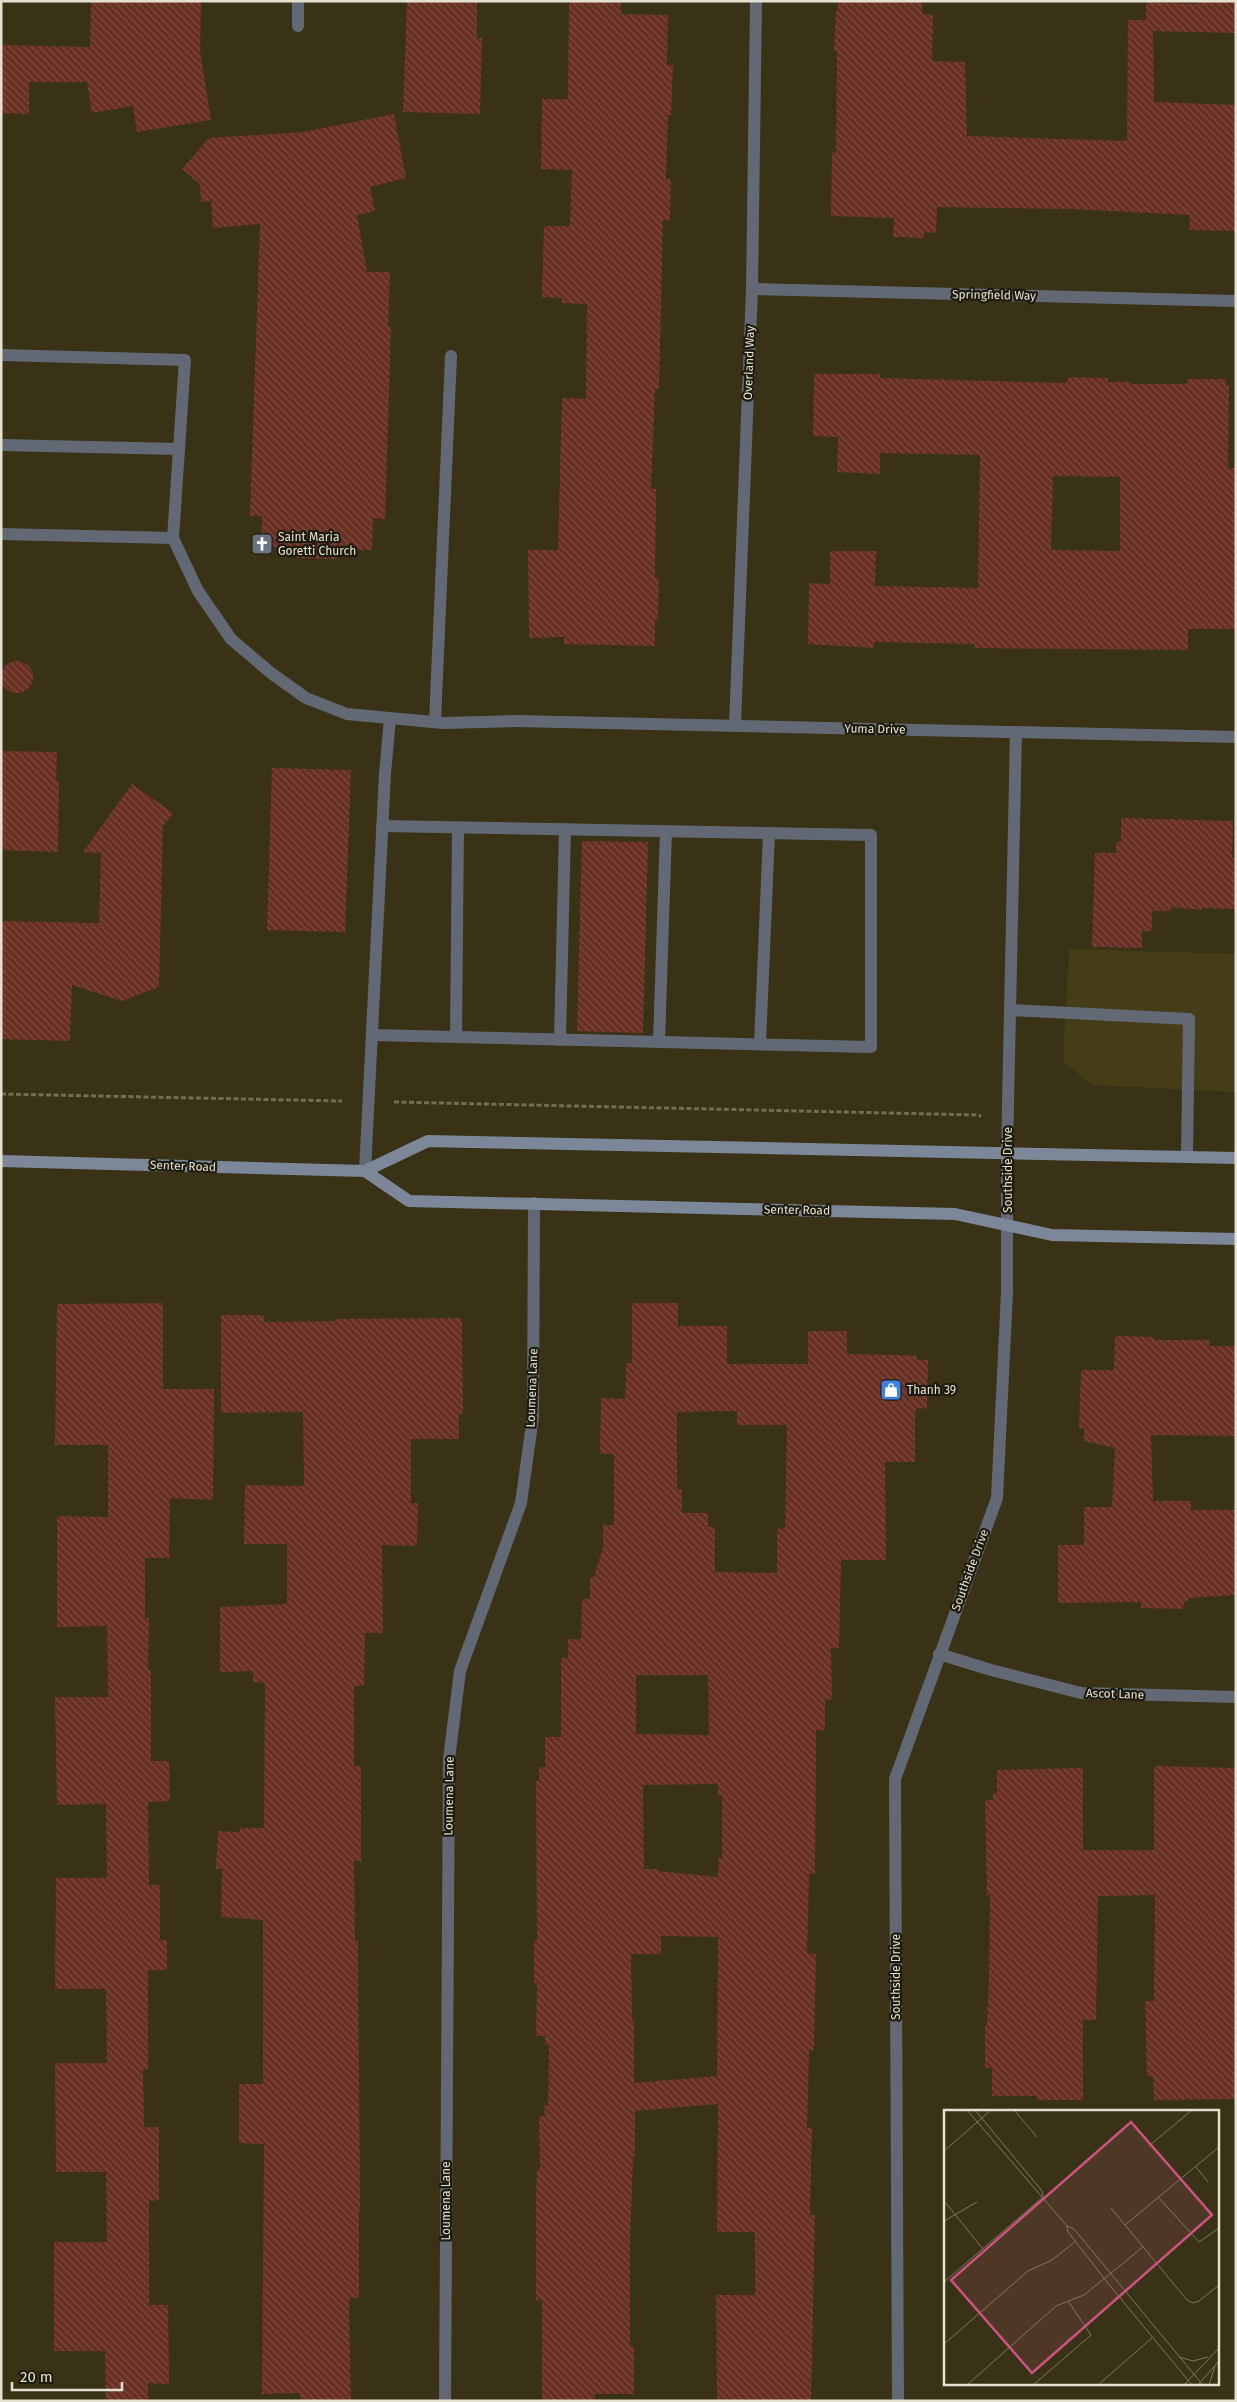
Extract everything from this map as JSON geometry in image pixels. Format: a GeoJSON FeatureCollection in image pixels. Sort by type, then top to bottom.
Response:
{"type":"FeatureCollection","features":[{"type":"Feature","properties":{"kind":"main road","name":"Senter Road"},"geometry":{"type":"LineString","coordinates":[[1,1161],[365,1171],[428,1141],[957,1152],[1007,1151],[1236,1158]]}},
{"type":"Feature","properties":{"kind":"main road","name":"Senter Road"},"geometry":{"type":"LineString","coordinates":[[365,1171],[409,1201],[955,1214],[1052,1235],[1236,1239]]}},
{"type":"Feature","properties":{"kind":"street"},"geometry":{"type":"LineString","coordinates":[[298,1],[298,26]]}},
{"type":"Feature","properties":{"kind":"street","name":"Overland Way"},"geometry":{"type":"LineString","coordinates":[[735,725],[752,289],[756,1]]}},
{"type":"Feature","properties":{"kind":"street","name":"Springfield Way"},"geometry":{"type":"LineString","coordinates":[[752,289],[1236,301]]}},
{"type":"Feature","properties":{"kind":"street"},"geometry":{"type":"LineString","coordinates":[[1,354],[185,360],[173,538],[1,534]]}},
{"type":"Feature","properties":{"kind":"street"},"geometry":{"type":"LineString","coordinates":[[435,722],[451,356]]}},
{"type":"Feature","properties":{"kind":"street"},"geometry":{"type":"LineString","coordinates":[[1,445],[179,449]]}},
{"type":"Feature","properties":{"kind":"street","name":"Yuma Drive"},"geometry":{"type":"LineString","coordinates":[[173,538],[198,591],[231,639],[271,673],[306,698],[347,714],[435,722],[515,721],[735,725],[1236,737]]}},
{"type":"Feature","properties":{"kind":"street"},"geometry":{"type":"LineString","coordinates":[[365,1171],[382,826],[390,718]]}},
{"type":"Feature","properties":{"kind":"street","name":"Southside Drive"},"geometry":{"type":"LineString","coordinates":[[898,2401],[895,1779],[997,1498],[1007,1292],[1007,1151],[1016,732]]}},
{"type":"Feature","properties":{"kind":"street"},"geometry":{"type":"LineString","coordinates":[[372,1035],[871,1047],[871,834],[382,826]]}},
{"type":"Feature","properties":{"kind":"street"},"geometry":{"type":"LineString","coordinates":[[456,1037],[458,828]]}},
{"type":"Feature","properties":{"kind":"street"},"geometry":{"type":"LineString","coordinates":[[560,1040],[565,830]]}},
{"type":"Feature","properties":{"kind":"street"},"geometry":{"type":"LineString","coordinates":[[659,1042],[666,831]]}},
{"type":"Feature","properties":{"kind":"street"},"geometry":{"type":"LineString","coordinates":[[760,1044],[769,833]]}},
{"type":"Feature","properties":{"kind":"street"},"geometry":{"type":"LineString","coordinates":[[1010,1010],[1189,1019],[1187,1156]]}},
{"type":"Feature","properties":{"kind":"street","name":"Loumena Lane"},"geometry":{"type":"LineString","coordinates":[[444,2401],[449,1759],[460,1671],[521,1503],[534,1416],[534,1203]]}},
{"type":"Feature","properties":{"kind":"street","name":"Ascot Lane"},"geometry":{"type":"LineString","coordinates":[[939,1654],[991,1670],[1081,1693],[1236,1697]]}},
{"type":"Feature","properties":{"kind":"path"},"geometry":{"type":"LineString","coordinates":[[1,1094],[979,1115],[1007,1151]]}},
{"type":"Feature","properties":{"kind":"shaded area"},"geometry":{"type":"Polygon","coordinates":[[[1069,949],[1236,954],[1236,1092],[1092,1085],[1063,1061],[1069,949]]]}},
{"type":"Feature","properties":{"kind":"building"},"geometry":{"type":"Polygon","coordinates":[[[91,1],[201,1],[200,50],[211,120],[137,132],[133,106],[92,113],[87,82],[29,82],[29,114],[1,113],[1,45],[90,47],[91,1]]]}},
{"type":"Feature","properties":{"kind":"building"},"geometry":{"type":"Polygon","coordinates":[[[407,1],[477,1],[477,38],[482,38],[480,114],[403,112],[407,1]]]}},
{"type":"Feature","properties":{"kind":"building"},"geometry":{"type":"Polygon","coordinates":[[[569,1],[621,1],[621,14],[668,15],[667,65],[673,65],[671,115],[668,115],[666,179],[671,179],[670,220],[663,220],[659,389],[655,389],[651,489],[656,489],[655,578],[659,578],[658,619],[655,619],[655,646],[564,644],[564,637],[529,638],[528,550],[558,550],[562,398],[586,399],[587,304],[562,303],[562,298],[542,297],[544,226],[570,226],[572,170],[541,169],[542,99],[568,99],[569,1]]]}},
{"type":"Feature","properties":{"kind":"building"},"geometry":{"type":"Polygon","coordinates":[[[838,1],[922,1],[922,14],[933,15],[932,61],[965,62],[967,136],[1127,141],[1128,20],[1146,20],[1146,2],[1198,4],[1198,1],[1236,1],[1236,33],[1153,31],[1154,102],[1236,105],[1236,231],[1189,230],[1190,215],[1071,209],[937,207],[936,233],[924,232],[924,238],[893,237],[894,218],[831,216],[832,152],[836,153],[837,51],[834,51],[838,1]]]}},
{"type":"Feature","properties":{"kind":"building","name":"Saint Maria Goretti Church"},"geometry":{"type":"Polygon","coordinates":[[[394,114],[406,178],[370,187],[375,211],[357,215],[367,272],[390,272],[388,327],[391,327],[385,519],[373,518],[372,550],[338,549],[337,559],[297,558],[297,547],[261,547],[262,516],[250,516],[260,224],[213,228],[211,201],[201,202],[200,184],[182,169],[209,138],[303,132],[394,114]]]}},
{"type":"Feature","properties":{"kind":"building"},"geometry":{"type":"Polygon","coordinates":[[[814,374],[880,374],[880,378],[1066,383],[1069,377],[1108,378],[1108,382],[1131,382],[1131,384],[1187,384],[1188,379],[1226,379],[1226,386],[1229,385],[1228,468],[1236,468],[1236,629],[1188,629],[1188,650],[975,648],[975,644],[874,642],[874,648],[808,644],[809,583],[830,584],[830,551],[876,551],[875,586],[978,588],[980,455],[880,453],[880,474],[837,472],[838,437],[813,436],[814,374]],[[1053,476],[1051,550],[1120,551],[1120,477],[1053,476]]]}},
{"type":"Feature","properties":{"kind":"building"},"geometry":{"type":"Polygon","coordinates":[[[17,661],[23,662],[28,666],[32,671],[32,683],[28,688],[23,692],[17,693],[11,692],[6,688],[2,683],[1,677],[2,671],[6,666],[11,662],[17,661]]]}},
{"type":"Feature","properties":{"kind":"building"},"geometry":{"type":"Polygon","coordinates":[[[1,751],[57,752],[56,781],[59,781],[58,852],[1,850],[1,751]]]}},
{"type":"Feature","properties":{"kind":"building"},"geometry":{"type":"Polygon","coordinates":[[[272,768],[351,770],[345,932],[267,930],[272,768]]]}},
{"type":"Feature","properties":{"kind":"building"},"geometry":{"type":"Polygon","coordinates":[[[132,784],[173,813],[163,826],[159,987],[122,1001],[72,985],[70,1041],[1,1039],[1,921],[99,923],[101,853],[83,852],[132,784]]]}},
{"type":"Feature","properties":{"kind":"building"},"geometry":{"type":"Polygon","coordinates":[[[1121,818],[1233,821],[1232,858],[1236,858],[1236,909],[1202,908],[1202,910],[1171,907],[1171,911],[1152,911],[1152,931],[1142,931],[1142,948],[1092,947],[1095,853],[1116,853],[1116,842],[1121,842],[1121,818]]]}},
{"type":"Feature","properties":{"kind":"building"},"geometry":{"type":"Polygon","coordinates":[[[582,841],[648,842],[643,1033],[577,1031],[582,841]]]}},
{"type":"Feature","properties":{"kind":"building"},"geometry":{"type":"Polygon","coordinates":[[[163,1303],[163,1389],[214,1389],[213,1500],[170,1498],[169,1558],[145,1558],[145,1618],[149,1618],[148,1670],[151,1670],[151,1761],[169,1761],[170,1801],[148,1802],[149,1885],[160,1885],[160,1940],[167,1940],[167,1970],[148,1970],[148,2070],[143,2070],[144,2127],[159,2127],[159,2200],[149,2201],[149,2305],[168,2305],[169,2384],[148,2383],[148,2401],[106,2401],[105,2351],[54,2351],[54,2242],[107,2242],[106,2172],[56,2172],[55,2063],[107,2063],[106,1989],[55,1989],[56,1878],[107,1878],[106,1804],[57,1805],[55,1697],[108,1697],[107,1626],[57,1627],[57,1516],[108,1517],[108,1445],[55,1445],[57,1304],[163,1303]]]}},
{"type":"Feature","properties":{"kind":"building"},"geometry":{"type":"Polygon","coordinates":[[[632,1303],[678,1303],[678,1326],[727,1326],[727,1364],[808,1364],[808,1331],[847,1331],[847,1354],[917,1356],[917,1360],[928,1360],[927,1408],[916,1409],[915,1413],[915,1462],[885,1462],[886,1560],[841,1560],[839,1648],[831,1648],[832,1700],[825,1699],[825,1730],[816,1730],[815,1874],[809,1874],[807,1953],[816,1954],[814,2050],[809,2050],[807,2128],[812,2128],[810,2215],[815,2215],[811,2401],[717,2401],[716,2295],[755,2295],[755,2232],[717,2232],[718,2104],[635,2111],[635,2156],[633,2156],[630,2244],[630,2347],[634,2347],[634,2394],[595,2394],[595,2401],[542,2401],[542,2300],[536,2300],[536,2199],[537,2169],[540,2169],[539,2116],[545,2116],[544,2105],[548,2106],[549,2045],[545,2045],[545,2036],[536,2036],[537,1983],[534,1983],[534,1941],[537,1941],[536,1781],[539,1781],[539,1767],[545,1767],[545,1737],[561,1737],[561,1658],[568,1658],[568,1639],[581,1639],[582,1599],[590,1599],[590,1577],[594,1577],[603,1547],[603,1525],[614,1525],[614,1454],[600,1454],[601,1398],[625,1399],[626,1363],[632,1363],[632,1303]],[[737,1411],[677,1412],[677,1489],[682,1490],[682,1513],[708,1513],[708,1527],[715,1527],[715,1572],[777,1573],[777,1529],[785,1528],[787,1425],[737,1425],[737,1411]],[[636,1675],[636,1734],[709,1735],[708,1675],[636,1675]],[[718,1784],[643,1785],[644,1869],[658,1869],[658,1871],[718,1877],[719,1858],[722,1858],[722,1795],[718,1795],[718,1784]],[[661,1936],[661,1954],[631,1954],[634,2083],[717,2076],[718,1937],[661,1936]]]}},
{"type":"Feature","properties":{"kind":"building"},"geometry":{"type":"Polygon","coordinates":[[[221,1315],[264,1315],[264,1322],[335,1321],[335,1319],[462,1318],[463,1414],[459,1414],[459,1439],[411,1439],[411,1503],[418,1503],[417,1546],[382,1545],[383,1633],[365,1633],[364,1686],[354,1686],[354,1766],[361,1766],[361,1861],[354,1861],[355,1940],[358,1940],[360,2211],[359,2298],[350,2298],[349,2309],[351,2401],[300,2401],[300,2393],[262,2394],[264,2144],[239,2143],[239,2084],[263,2084],[263,1920],[221,1917],[222,1869],[216,1869],[218,1831],[240,1832],[240,1828],[264,1828],[265,1683],[253,1682],[253,1671],[220,1672],[220,1607],[287,1604],[287,1544],[244,1544],[245,1485],[304,1486],[303,1412],[221,1413],[221,1315]]]}},
{"type":"Feature","properties":{"kind":"building"},"geometry":{"type":"Polygon","coordinates":[[[1115,1336],[1154,1337],[1154,1340],[1210,1340],[1209,1346],[1236,1346],[1236,1436],[1151,1435],[1153,1501],[1191,1501],[1191,1510],[1236,1510],[1236,1595],[1188,1598],[1188,1602],[1184,1601],[1183,1609],[1141,1608],[1141,1602],[1058,1603],[1058,1545],[1084,1545],[1084,1507],[1112,1507],[1115,1448],[1084,1441],[1084,1428],[1079,1428],[1081,1370],[1114,1370],[1115,1336]]]}},
{"type":"Feature","properties":{"kind":"building"},"geometry":{"type":"Polygon","coordinates":[[[1154,1766],[1236,1768],[1236,2099],[1154,2100],[1153,2076],[1147,2076],[1145,2001],[1154,2001],[1155,1895],[1098,1896],[1096,2020],[1083,2020],[1083,2100],[1037,2100],[1037,2096],[992,2096],[992,2068],[985,2068],[990,1895],[987,1895],[985,1800],[993,1800],[993,1793],[997,1793],[997,1770],[1083,1768],[1083,1850],[1154,1850],[1154,1766]]]}},
{"type":"Feature","properties":{"kind":"place","name":"Saint Maria Goretti Church"},"geometry":{"type":"Point","coordinates":[262,544]}},
{"type":"Feature","properties":{"kind":"place","name":"Thanh 39"},"geometry":{"type":"Point","coordinates":[891,1390]}}]}
